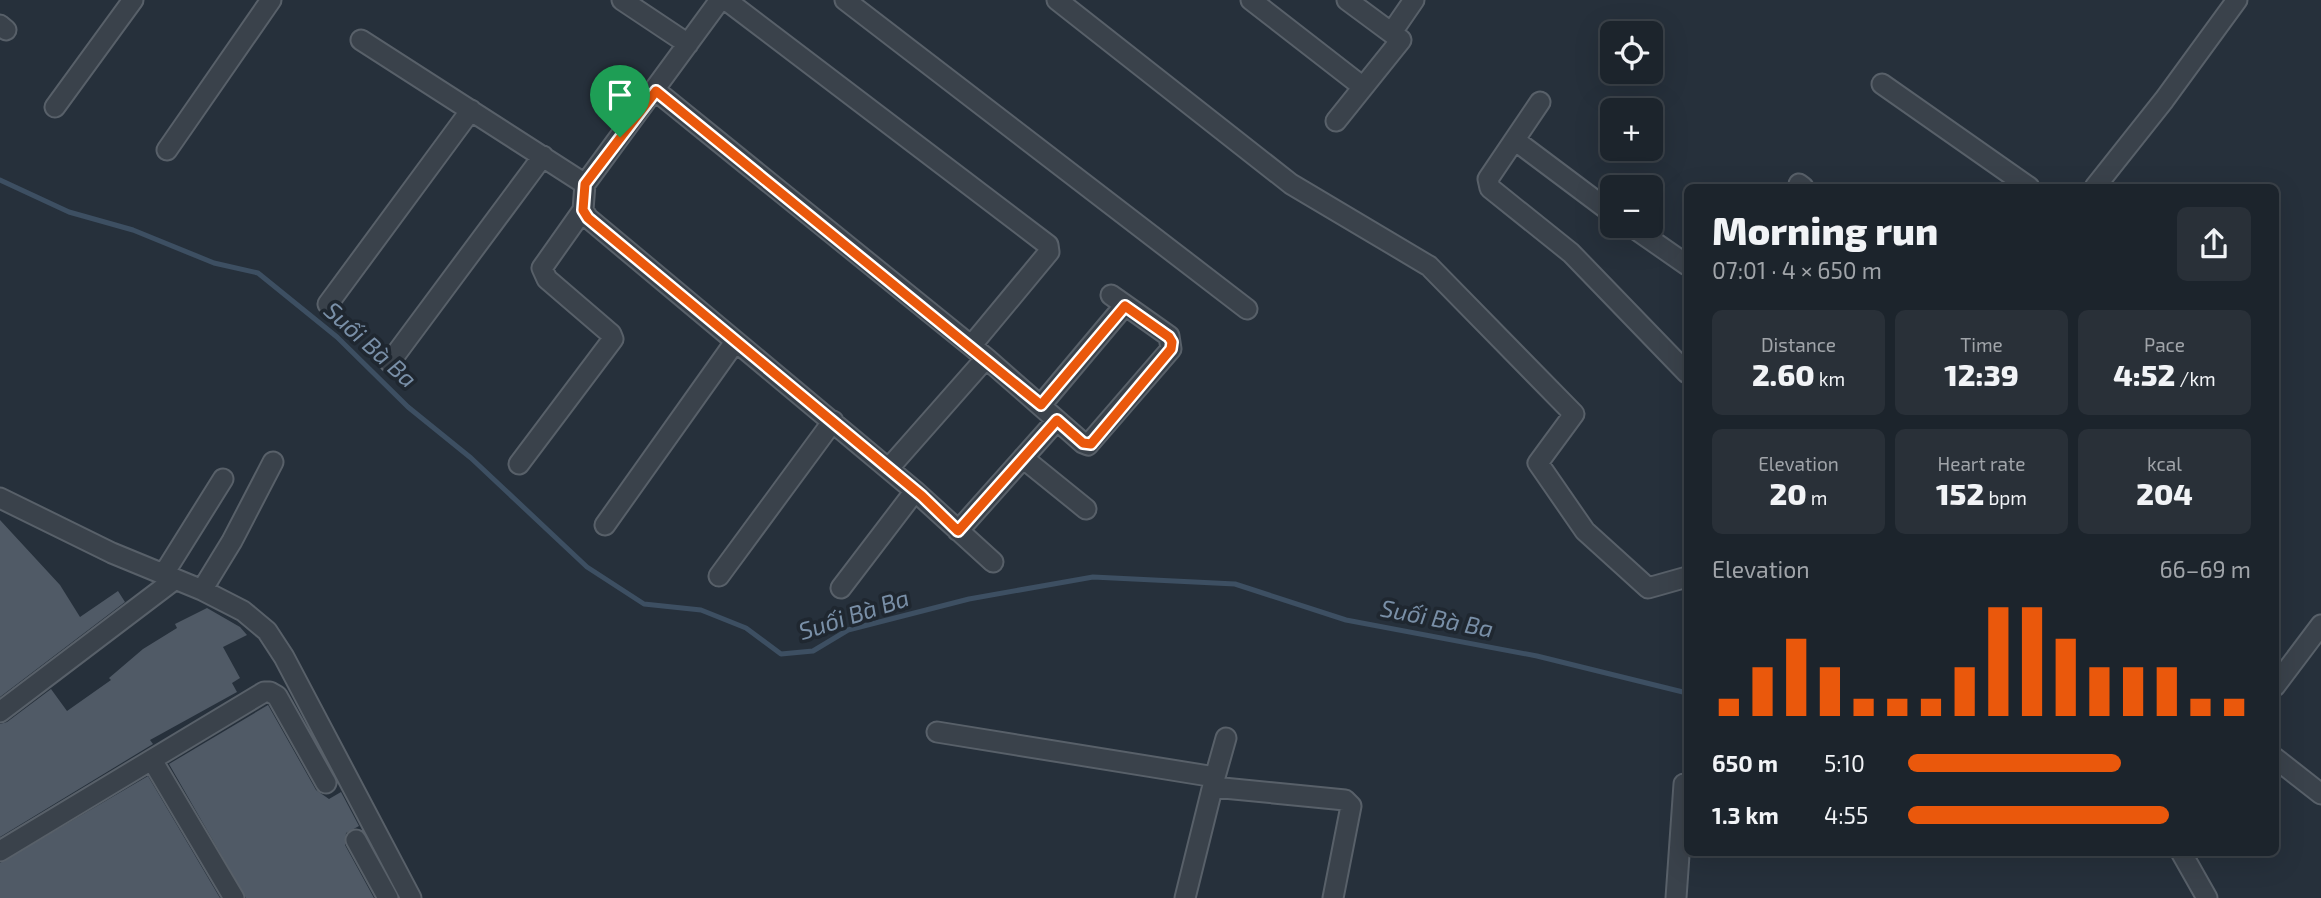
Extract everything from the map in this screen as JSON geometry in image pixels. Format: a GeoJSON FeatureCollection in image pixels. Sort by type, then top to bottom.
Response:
{"type":"FeatureCollection","features":[{"type":"Feature","properties":{"kind":"street"},"geometry":{"type":"LineString","coordinates":[[55,107],[133,0]]}},
{"type":"Feature","properties":{"kind":"street"},"geometry":{"type":"LineString","coordinates":[[167,150],[271,0]]}},
{"type":"Feature","properties":{"kind":"street"},"geometry":{"type":"LineString","coordinates":[[622,0],[688,44]]}},
{"type":"Feature","properties":{"kind":"street"},"geometry":{"type":"LineString","coordinates":[[519,464],[613,339],[611,334],[542,272],[542,268],[583,210],[585,184],[656,91],[720,0]]}},
{"type":"Feature","properties":{"kind":"street"},"geometry":{"type":"LineString","coordinates":[[726,0],[1048,245],[1049,252],[979,352],[889,468]]}},
{"type":"Feature","properties":{"kind":"street"},"geometry":{"type":"LineString","coordinates":[[845,0],[1247,309]]}},
{"type":"Feature","properties":{"kind":"street"},"geometry":{"type":"LineString","coordinates":[[1057,0],[1291,184],[1429,266],[1574,414],[1538,463],[1585,531],[1648,589],[1684,578]]}},
{"type":"Feature","properties":{"kind":"street"},"geometry":{"type":"LineString","coordinates":[[1251,0],[1363,87]]}},
{"type":"Feature","properties":{"kind":"street"},"geometry":{"type":"LineString","coordinates":[[1336,121],[1401,40],[1347,0]]}},
{"type":"Feature","properties":{"kind":"street"},"geometry":{"type":"LineString","coordinates":[[1392,32],[1414,0]]}},
{"type":"Feature","properties":{"kind":"street"},"geometry":{"type":"LineString","coordinates":[[2097,184],[2164,100],[2237,0]]}},
{"type":"Feature","properties":{"kind":"street"},"geometry":{"type":"LineString","coordinates":[[361,40],[585,184]]}},
{"type":"Feature","properties":{"kind":"street"},"geometry":{"type":"LineString","coordinates":[[1882,84],[2025,184]]}},
{"type":"Feature","properties":{"kind":"street"},"geometry":{"type":"LineString","coordinates":[[656,91],[979,352],[1083,443],[1091,444],[1171,349],[1172,342],[1169,337],[1118,300],[1041,405]]}},
{"type":"Feature","properties":{"kind":"street"},"geometry":{"type":"LineString","coordinates":[[1540,102],[1489,179],[1490,188],[1571,253],[1684,370]]}},
{"type":"Feature","properties":{"kind":"street"},"geometry":{"type":"LineString","coordinates":[[328,304],[471,110]]}},
{"type":"Feature","properties":{"kind":"street"},"geometry":{"type":"LineString","coordinates":[[1516,141],[1600,204]]}},
{"type":"Feature","properties":{"kind":"street"},"geometry":{"type":"LineString","coordinates":[[390,362],[543,156]]}},
{"type":"Feature","properties":{"kind":"street"},"geometry":{"type":"LineString","coordinates":[[583,210],[588,218],[735,342],[889,468],[993,562]]}},
{"type":"Feature","properties":{"kind":"street"},"geometry":{"type":"LineString","coordinates":[[1648,238],[1684,263]]}},
{"type":"Feature","properties":{"kind":"street"},"geometry":{"type":"LineString","coordinates":[[605,525],[735,342]]}},
{"type":"Feature","properties":{"kind":"street"},"geometry":{"type":"LineString","coordinates":[[958,531],[1057,420]]}},
{"type":"Feature","properties":{"kind":"street"},"geometry":{"type":"LineString","coordinates":[[719,576],[833,421]]}},
{"type":"Feature","properties":{"kind":"street"},"geometry":{"type":"LineString","coordinates":[[1023,458],[1086,509]]}},
{"type":"Feature","properties":{"kind":"street"},"geometry":{"type":"LineString","coordinates":[[201,590],[232,541],[273,462]]}},
{"type":"Feature","properties":{"kind":"street"},"geometry":{"type":"LineString","coordinates":[[0,712],[168,578],[223,479]]}},
{"type":"Feature","properties":{"kind":"street"},"geometry":{"type":"LineString","coordinates":[[841,588],[915,491]]}},
{"type":"Feature","properties":{"kind":"street"},"geometry":{"type":"LineString","coordinates":[[0,498],[168,578],[201,590],[243,611],[267,631],[284,657],[411,898]]}},
{"type":"Feature","properties":{"kind":"street"},"geometry":{"type":"LineString","coordinates":[[2279,681],[2321,625]]}},
{"type":"Feature","properties":{"kind":"street"},"geometry":{"type":"LineString","coordinates":[[0,851],[237,708],[270,692],[277,696],[326,783]]}},
{"type":"Feature","properties":{"kind":"street"},"geometry":{"type":"LineString","coordinates":[[937,733],[1214,782],[1345,800],[1351,806],[1333,898]]}},
{"type":"Feature","properties":{"kind":"street"},"geometry":{"type":"LineString","coordinates":[[1185,898],[1226,738]]}},
{"type":"Feature","properties":{"kind":"street"},"geometry":{"type":"LineString","coordinates":[[152,760],[234,898]]}},
{"type":"Feature","properties":{"kind":"street"},"geometry":{"type":"LineString","coordinates":[[2279,761],[2321,793]]}},
{"type":"Feature","properties":{"kind":"street"},"geometry":{"type":"LineString","coordinates":[[1676,898],[1684,784]]}},
{"type":"Feature","properties":{"kind":"street"},"geometry":{"type":"LineString","coordinates":[[355,841],[388,898]]}},
{"type":"Feature","properties":{"kind":"street"},"geometry":{"type":"LineString","coordinates":[[2182,856],[2207,898]]}},
{"type":"Feature","properties":{"kind":"building"},"geometry":{"type":"Polygon","coordinates":[[[0,520],[60,585],[80,617],[118,591],[125,602],[0,697],[0,520]]]}},
{"type":"Feature","properties":{"kind":"building"},"geometry":{"type":"Polygon","coordinates":[[[207,608],[240,627],[247,635],[223,647],[240,678],[232,683],[237,692],[150,740],[153,744],[0,837],[0,724],[7,722],[51,689],[67,711],[111,680],[109,678],[143,649],[177,628],[175,624],[207,608]]]}},
{"type":"Feature","properties":{"kind":"building"},"geometry":{"type":"Polygon","coordinates":[[[268,705],[316,790],[329,799],[341,792],[359,826],[346,833],[345,845],[374,898],[246,898],[169,764],[268,705]]]}},
{"type":"Feature","properties":{"kind":"building"},"geometry":{"type":"Polygon","coordinates":[[[148,776],[220,898],[0,898],[0,863],[148,776]]]}},
{"type":"Feature","properties":{"kind":"waterway","name":"Suối Bà Ba"},"geometry":{"type":"LineString","coordinates":[[0,180],[69,212],[133,230],[214,263],[258,273],[337,337],[408,407],[471,458],[587,567],[644,604],[701,610],[746,628],[781,654],[813,651],[848,630],[969,599],[1093,577],[1235,584],[1346,620],[1537,656],[1684,692]]}},
{"type":"Feature","properties":{"kind":"route"},"geometry":{"type":"LineString","coordinates":[[656,91],[1041,405],[1125,306],[1169,337],[1172,342],[1171,349],[1091,444],[1083,443],[1057,420],[958,531],[922,496],[588,218],[583,210],[585,184],[620,137],[656,91]]}}]}
